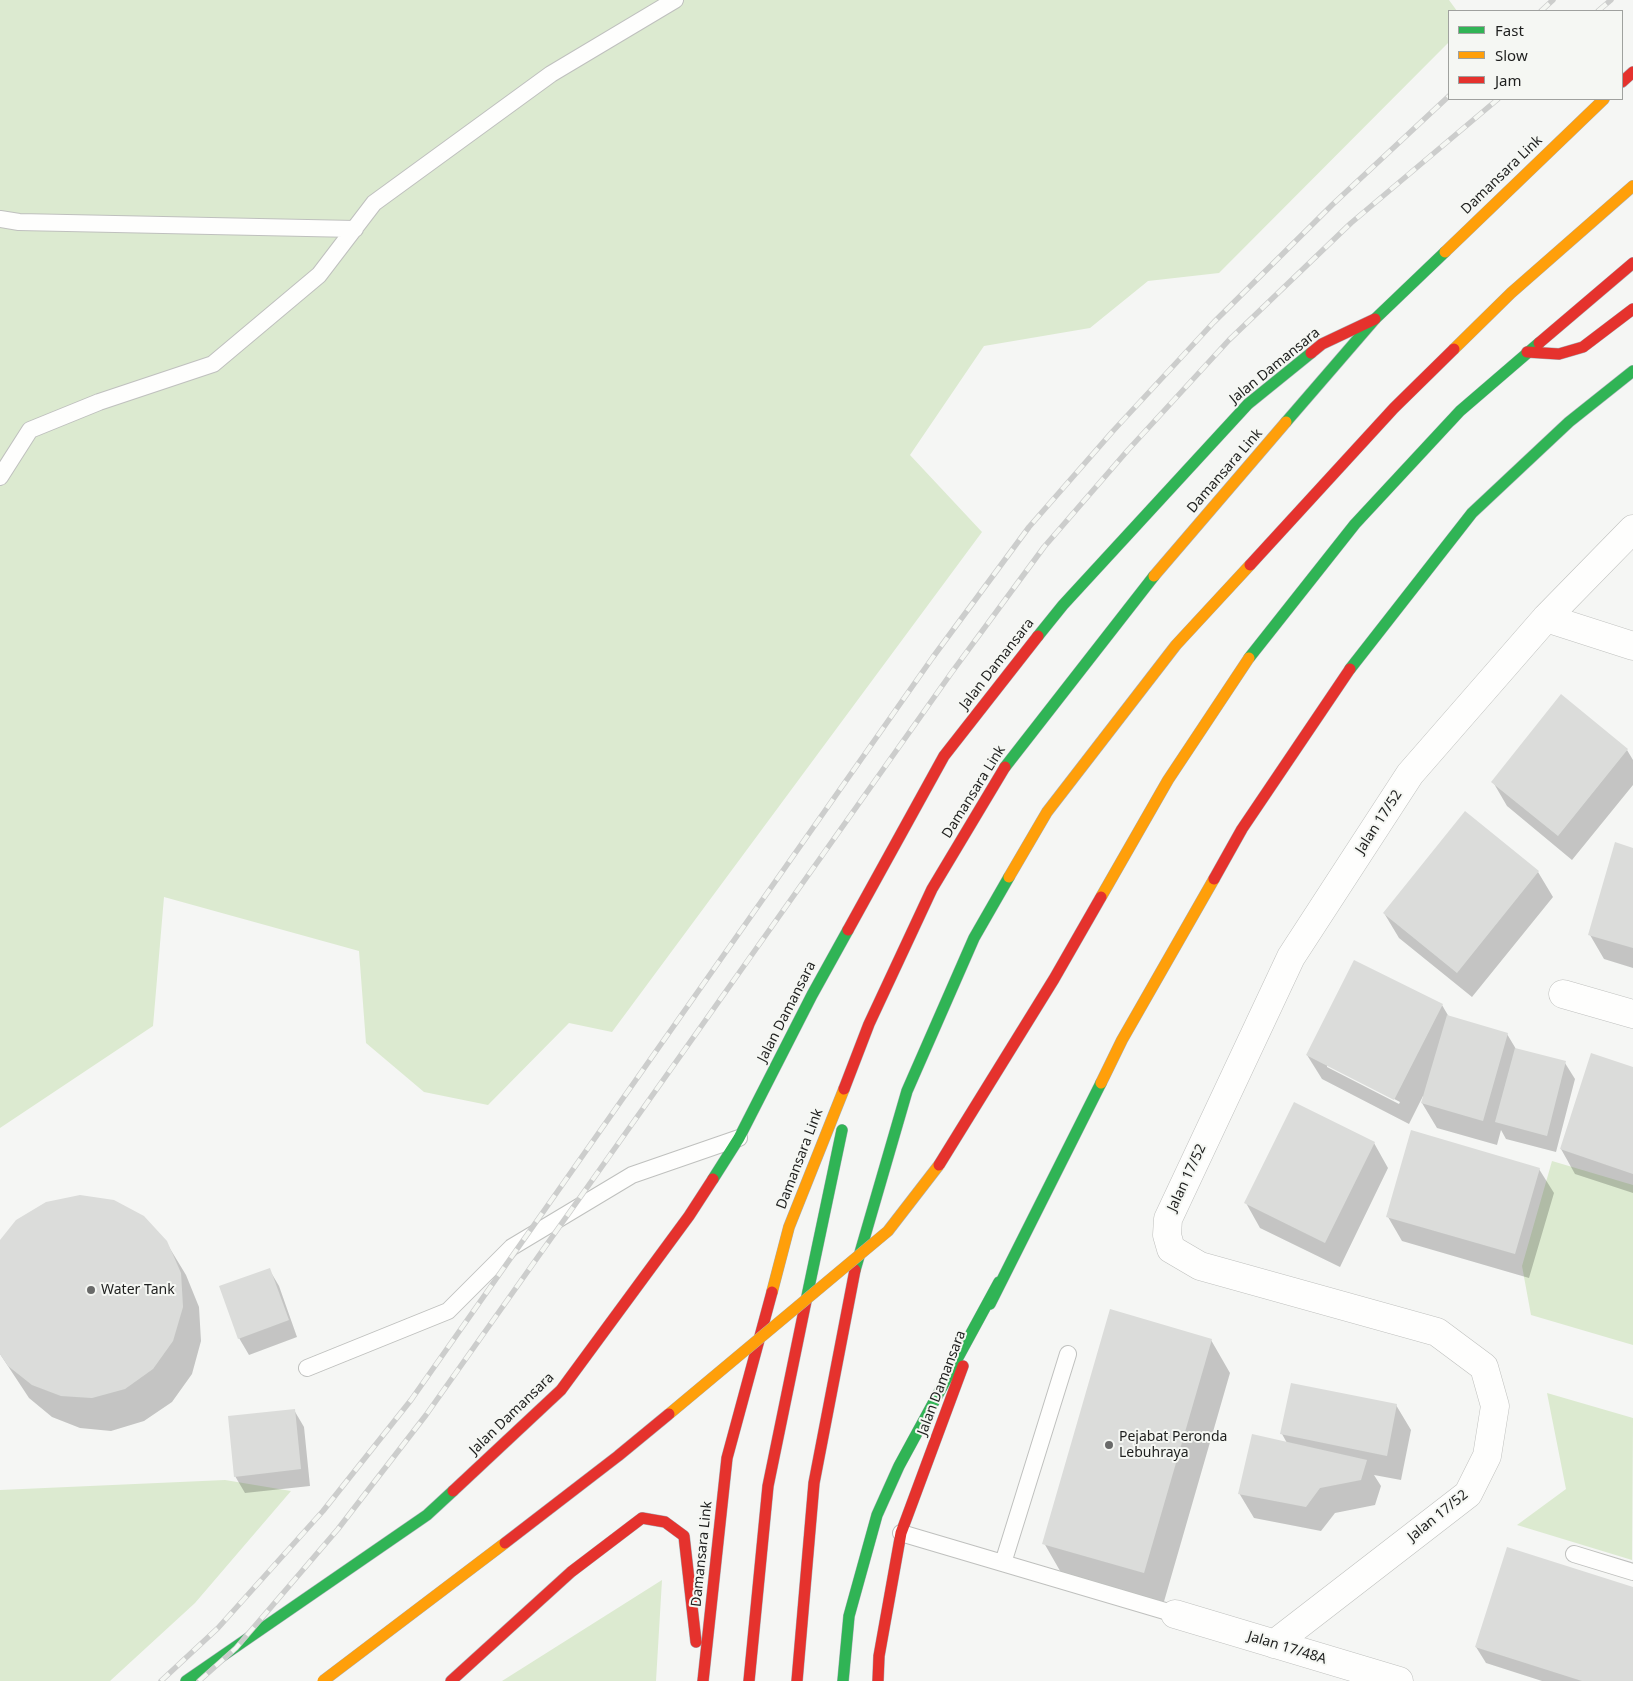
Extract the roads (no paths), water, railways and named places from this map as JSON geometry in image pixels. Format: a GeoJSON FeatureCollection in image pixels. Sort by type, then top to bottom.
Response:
{"type":"FeatureCollection","features":[{"type":"Feature","properties":{"kind":"main road"},"geometry":{"type":"LineString","coordinates":[[1623,81],[1633,72]]}},
{"type":"Feature","properties":{"kind":"main road","name":"Damansara Link"},"geometry":{"type":"LineString","coordinates":[[702,1681],[727,1458],[789,1227],[869,1024],[932,889],[1008,763],[1140,592],[1375,319],[1603,100]]}},
{"type":"Feature","properties":{"kind":"main road"},"geometry":{"type":"LineString","coordinates":[[797,1681],[814,1483],[852,1279],[907,1092],[974,938],[1048,812],[1176,645],[1394,408],[1511,293],[1633,186]]}},
{"type":"Feature","properties":{"kind":"main road"},"geometry":{"type":"LineString","coordinates":[[323,1681],[618,1456],[888,1231],[944,1158],[1054,979],[1168,780],[1249,658],[1355,524],[1460,411],[1633,263]]}},
{"type":"Feature","properties":{"kind":"main road"},"geometry":{"type":"LineString","coordinates":[[1527,352],[1560,354],[1583,347],[1633,309]]}},
{"type":"Feature","properties":{"kind":"main road","name":"Jalan Damansara"},"geometry":{"type":"LineString","coordinates":[[186,1681],[427,1515],[561,1390],[689,1216],[739,1138],[812,995],[944,756],[1062,605],[1248,404],[1322,344],[1375,319]]}},
{"type":"Feature","properties":{"kind":"main road","name":"Jalan Damansara"},"geometry":{"type":"LineString","coordinates":[[878,1681],[879,1656],[900,1533],[969,1350],[1000,1282],[1122,1040],[1237,837],[1351,668],[1472,513],[1569,422],[1633,371]]}},
{"type":"Feature","properties":{"kind":"main road"},"geometry":{"type":"LineString","coordinates":[[749,1681],[768,1486],[828,1186],[869,1024]]}},
{"type":"Feature","properties":{"kind":"main road"},"geometry":{"type":"LineString","coordinates":[[843,1681],[849,1616],[877,1515],[899,1466],[1000,1282]]}},
{"type":"Feature","properties":{"kind":"main road"},"geometry":{"type":"LineString","coordinates":[[451,1681],[571,1572],[642,1518],[665,1522],[684,1536],[702,1681]]}},
{"type":"Feature","properties":{"kind":"street","name":"Jalan 17/52"},"geometry":{"type":"LineString","coordinates":[[1274,1644],[1468,1494],[1487,1456],[1495,1406],[1484,1367],[1437,1332],[1200,1266],[1171,1249],[1167,1235],[1168,1219],[1291,957],[1410,774],[1546,618],[1633,529]]}},
{"type":"Feature","properties":{"kind":"street"},"geometry":{"type":"LineString","coordinates":[[1546,618],[1633,646]]}},
{"type":"Feature","properties":{"kind":"street"},"geometry":{"type":"LineString","coordinates":[[1563,994],[1633,1014]]}},
{"type":"Feature","properties":{"kind":"street","name":"Jalan 17/48A"},"geometry":{"type":"LineString","coordinates":[[1175,1614],[1399,1681]]}},
{"type":"Feature","properties":{"kind":"lane"},"geometry":{"type":"LineString","coordinates":[[0,476],[30,430],[99,402],[214,364],[319,275],[374,203],[551,74],[675,0]]}},
{"type":"Feature","properties":{"kind":"lane"},"geometry":{"type":"LineString","coordinates":[[0,219],[19,222],[355,228]]}},
{"type":"Feature","properties":{"kind":"lane"},"geometry":{"type":"LineString","coordinates":[[307,1368],[448,1311],[512,1247],[632,1175],[739,1138]]}},
{"type":"Feature","properties":{"kind":"lane"},"geometry":{"type":"LineString","coordinates":[[1003,1563],[1068,1354]]}},
{"type":"Feature","properties":{"kind":"lane"},"geometry":{"type":"LineString","coordinates":[[900,1533],[1175,1614]]}},
{"type":"Feature","properties":{"kind":"lane"},"geometry":{"type":"LineString","coordinates":[[1574,1554],[1633,1572]]}},
{"type":"Feature","properties":{"kind":"railway"},"geometry":{"type":"LineString","coordinates":[[1542,10],[1553,0]]}},
{"type":"Feature","properties":{"kind":"railway"},"geometry":{"type":"LineString","coordinates":[[1599,10],[1611,0]]}},
{"type":"Feature","properties":{"kind":"railway"},"geometry":{"type":"LineString","coordinates":[[161,1681],[218,1628],[323,1511],[411,1400],[933,657],[1029,527],[1113,431],[1214,322],[1332,205],[1448,97]]}},
{"type":"Feature","properties":{"kind":"railway"},"geometry":{"type":"LineString","coordinates":[[199,1681],[236,1648],[338,1529],[426,1415],[952,672],[1044,547],[1128,450],[1229,340],[1351,223],[1497,100]]}},
{"type":"Feature","properties":{"kind":"place","name":"Water Tank"},"geometry":{"type":"Point","coordinates":[91,1290]}},
{"type":"Feature","properties":{"kind":"place","name":"Pejabat Peronda Lebuhraya"},"geometry":{"type":"Point","coordinates":[1109,1445]}}]}
